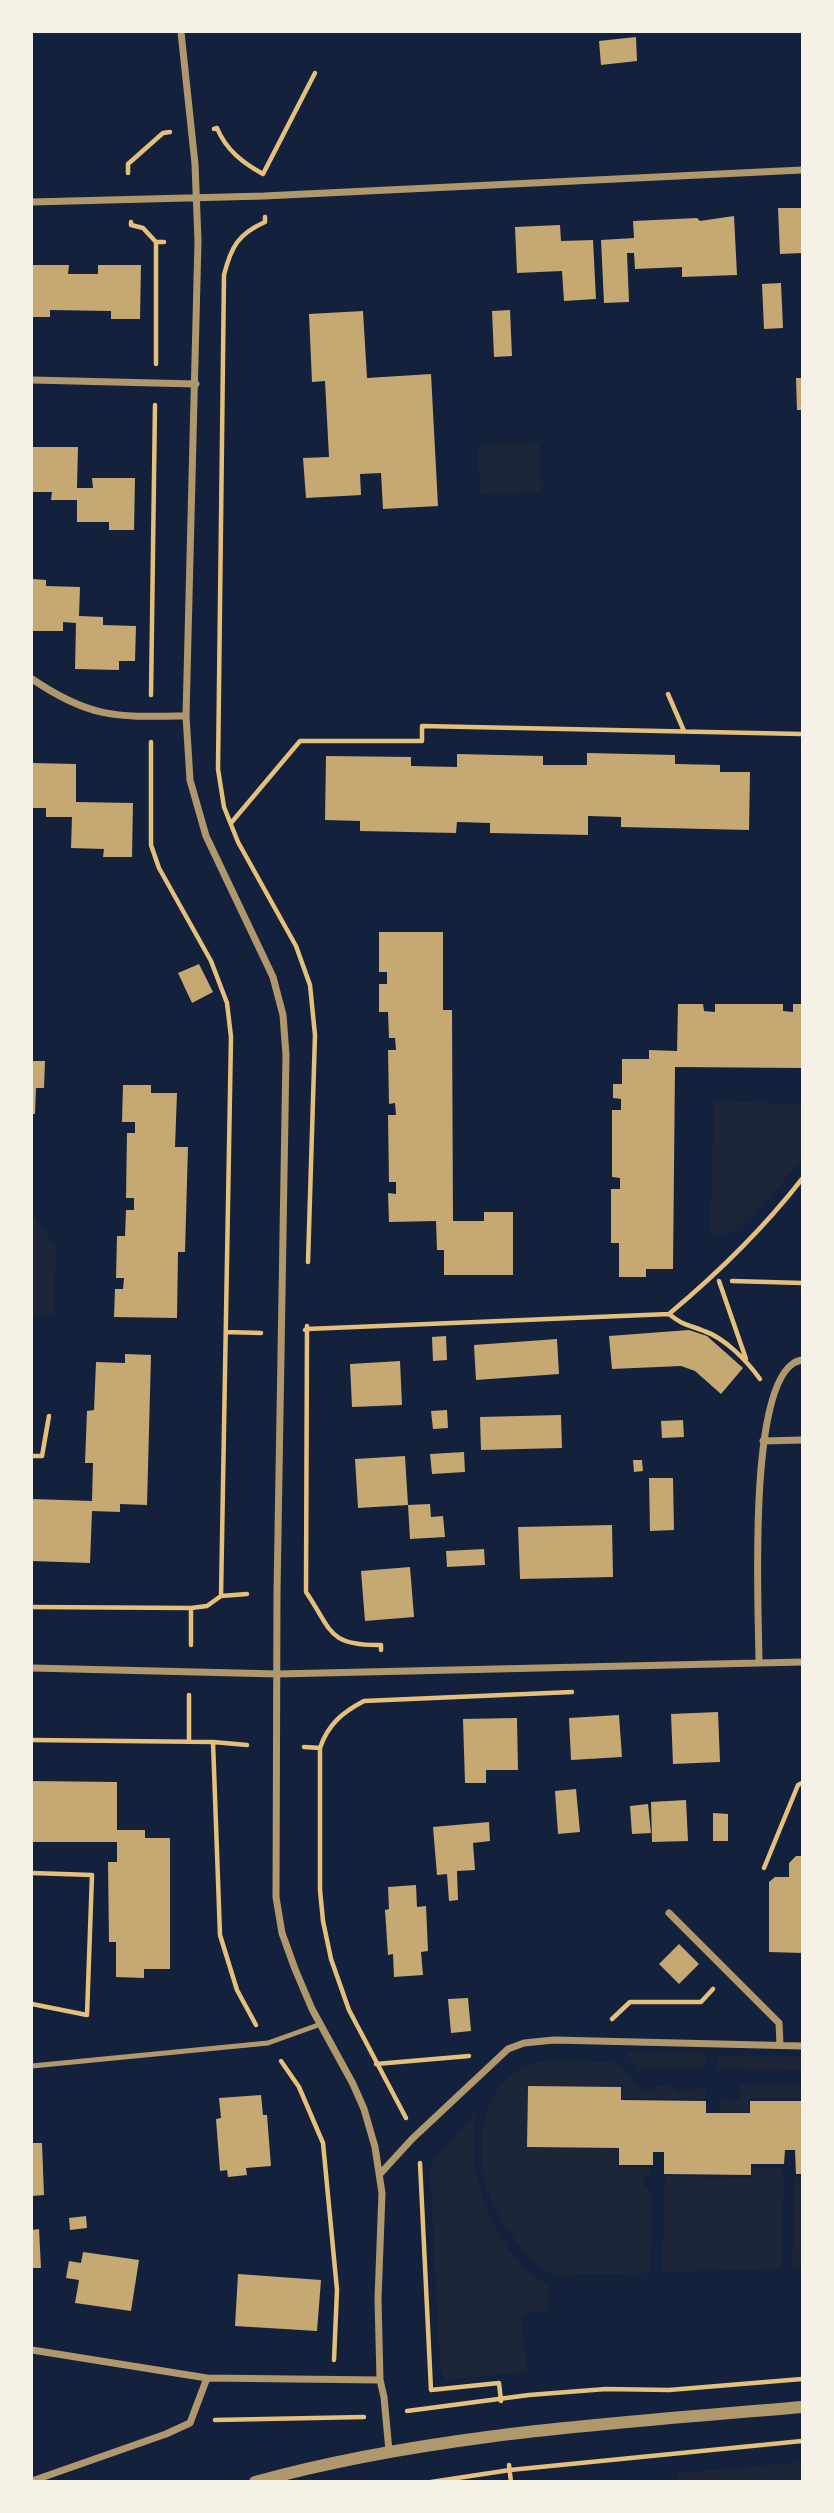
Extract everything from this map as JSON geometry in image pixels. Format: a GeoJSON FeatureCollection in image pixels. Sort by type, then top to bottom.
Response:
{"type":"FeatureCollection","features":[{"type":"Feature","properties":{"kind":"street"},"geometry":{"type":"LineString","coordinates":[[181,32],[197,197],[196,384],[186,716],[190,780],[206,836],[273,976],[283,1015],[286,1080],[276,1593],[276,1897],[287,1950],[303,1989],[354,2084],[364,2109],[380,2174],[380,2380],[389,2451]]}},
{"type":"Feature","properties":{"kind":"street"},"geometry":{"type":"LineString","coordinates":[[32,202],[803,170]]}},
{"type":"Feature","properties":{"kind":"street"},"geometry":{"type":"LineString","coordinates":[[32,380],[196,384]]}},
{"type":"Feature","properties":{"kind":"street"},"geometry":{"type":"LineString","coordinates":[[32,679],[58,697],[109,715],[186,716]]}},
{"type":"Feature","properties":{"kind":"street"},"geometry":{"type":"LineString","coordinates":[[759,1663],[759,1483],[764,1441],[773,1398],[786,1368],[803,1360]]}},
{"type":"Feature","properties":{"kind":"street"},"geometry":{"type":"LineString","coordinates":[[764,1441],[803,1440]]}},
{"type":"Feature","properties":{"kind":"street"},"geometry":{"type":"LineString","coordinates":[[32,1668],[278,1674],[803,1662]]}},
{"type":"Feature","properties":{"kind":"street"},"geometry":{"type":"LineString","coordinates":[[669,1913],[779,2023],[780,2045]]}},
{"type":"Feature","properties":{"kind":"street"},"geometry":{"type":"LineString","coordinates":[[380,2174],[412,2139],[502,2053],[524,2042],[539,2040],[803,2046]]}},
{"type":"Feature","properties":{"kind":"street"},"geometry":{"type":"LineString","coordinates":[[32,2350],[207,2378],[380,2380]]}},
{"type":"Feature","properties":{"kind":"street"},"geometry":{"type":"LineString","coordinates":[[32,2480],[166,2434],[190,2423],[207,2378]]}},
{"type":"Feature","properties":{"kind":"street"},"geometry":{"type":"LineString","coordinates":[[255,2482],[389,2451],[525,2432],[803,2407]]}},
{"type":"Feature","properties":{"kind":"lane"},"geometry":{"type":"LineString","coordinates":[[32,2066],[268,2043],[321,2024]]}},
{"type":"Feature","properties":{"kind":"path"},"geometry":{"type":"LineString","coordinates":[[213,129],[217,128],[234,154],[263,174],[315,73]]}},
{"type":"Feature","properties":{"kind":"path"},"geometry":{"type":"LineString","coordinates":[[128,173],[128,164],[163,133],[170,132]]}},
{"type":"Feature","properties":{"kind":"path"},"geometry":{"type":"LineString","coordinates":[[264,216],[265,222],[247,230],[234,241],[224,275],[218,769],[224,807],[238,842],[296,946],[310,985],[315,1035],[307,1270]]}},
{"type":"Feature","properties":{"kind":"path"},"geometry":{"type":"LineString","coordinates":[[131,222],[131,225],[143,228],[156,242],[156,368]]}},
{"type":"Feature","properties":{"kind":"path"},"geometry":{"type":"LineString","coordinates":[[156,242],[164,242]]}},
{"type":"Feature","properties":{"kind":"path"},"geometry":{"type":"LineString","coordinates":[[151,695],[155,400]]}},
{"type":"Feature","properties":{"kind":"path"},"geometry":{"type":"LineString","coordinates":[[668,694],[684,731]]}},
{"type":"Feature","properties":{"kind":"path"},"geometry":{"type":"LineString","coordinates":[[230,822],[300,741],[422,741],[422,726],[803,734]]}},
{"type":"Feature","properties":{"kind":"path"},"geometry":{"type":"LineString","coordinates":[[151,742],[151,845],[159,868],[212,961],[227,1003],[231,1037],[221,1596]]}},
{"type":"Feature","properties":{"kind":"path"},"geometry":{"type":"LineString","coordinates":[[307,1329],[669,1314],[708,1281],[778,1210],[803,1179]]}},
{"type":"Feature","properties":{"kind":"path"},"geometry":{"type":"LineString","coordinates":[[719,1281],[747,1360],[773,1398]]}},
{"type":"Feature","properties":{"kind":"path"},"geometry":{"type":"LineString","coordinates":[[733,1281],[803,1283]]}},
{"type":"Feature","properties":{"kind":"path"},"geometry":{"type":"LineString","coordinates":[[669,1314],[683,1325],[707,1331],[747,1360]]}},
{"type":"Feature","properties":{"kind":"path"},"geometry":{"type":"LineString","coordinates":[[307,1317],[306,1592],[330,1632],[345,1642],[381,1645],[381,1651]]}},
{"type":"Feature","properties":{"kind":"path"},"geometry":{"type":"LineString","coordinates":[[226,1332],[282,1334]]}},
{"type":"Feature","properties":{"kind":"path"},"geometry":{"type":"LineString","coordinates":[[32,1456],[42,1456],[50,1416]]}},
{"type":"Feature","properties":{"kind":"path"},"geometry":{"type":"LineString","coordinates":[[298,1593],[306,1592]]}},
{"type":"Feature","properties":{"kind":"path"},"geometry":{"type":"LineString","coordinates":[[32,1607],[191,1608],[207,1606],[221,1596],[247,1594]]}},
{"type":"Feature","properties":{"kind":"path"},"geometry":{"type":"LineString","coordinates":[[191,1608],[191,1645]]}},
{"type":"Feature","properties":{"kind":"path"},"geometry":{"type":"LineString","coordinates":[[501,2401],[499,2383],[431,2390],[421,2166],[405,2117],[349,2010],[331,1959],[320,1890],[320,1748],[336,1719],[364,1701],[576,1692]]}},
{"type":"Feature","properties":{"kind":"path"},"geometry":{"type":"LineString","coordinates":[[189,1695],[189,1742]]}},
{"type":"Feature","properties":{"kind":"path"},"geometry":{"type":"LineString","coordinates":[[32,1740],[213,1742],[247,1745]]}},
{"type":"Feature","properties":{"kind":"path"},"geometry":{"type":"LineString","coordinates":[[213,1742],[220,1935],[237,1990],[255,2024],[299,2087],[323,2143],[337,2290],[334,2368]]}},
{"type":"Feature","properties":{"kind":"path"},"geometry":{"type":"LineString","coordinates":[[304,1747],[320,1748]]}},
{"type":"Feature","properties":{"kind":"path"},"geometry":{"type":"LineString","coordinates":[[764,1868],[798,1785],[803,1783]]}},
{"type":"Feature","properties":{"kind":"path"},"geometry":{"type":"LineString","coordinates":[[32,1874],[92,1875],[87,2015],[32,2004]]}},
{"type":"Feature","properties":{"kind":"path"},"geometry":{"type":"LineString","coordinates":[[608,2023],[630,2002],[701,2002],[729,1973]]}},
{"type":"Feature","properties":{"kind":"path"},"geometry":{"type":"LineString","coordinates":[[376,2064],[502,2053]]}},
{"type":"Feature","properties":{"kind":"path"},"geometry":{"type":"LineString","coordinates":[[190,2423],[225,2419],[355,2419],[501,2401],[529,2395],[607,2389],[669,2390],[803,2379]]}},
{"type":"Feature","properties":{"kind":"path"},"geometry":{"type":"LineString","coordinates":[[432,2482],[509,2467],[803,2441]]}},
{"type":"Feature","properties":{"kind":"path"},"geometry":{"type":"LineString","coordinates":[[509,2467],[511,2482]]}},
{"type":"Feature","properties":{"kind":"shaded area"},"geometry":{"type":"Polygon","coordinates":[[[539,443],[541,492],[480,494],[478,445],[539,443]]]}},
{"type":"Feature","properties":{"kind":"shaded area"},"geometry":{"type":"Polygon","coordinates":[[[714,1100],[802,1105],[802,1158],[780,1185],[733,1231],[721,1236],[710,1235],[714,1100]]]}},
{"type":"Feature","properties":{"kind":"shaded area"},"geometry":{"type":"Polygon","coordinates":[[[32,1213],[56,1247],[54,1314],[32,1316],[32,1213]]]}},
{"type":"Feature","properties":{"kind":"shaded area"},"geometry":{"type":"Polygon","coordinates":[[[628,2052],[705,2053],[705,2067],[638,2067],[628,2052]]]}},
{"type":"Feature","properties":{"kind":"shaded area"},"geometry":{"type":"Polygon","coordinates":[[[716,2055],[802,2057],[802,2070],[718,2068],[716,2055]]]}},
{"type":"Feature","properties":{"kind":"shaded area"},"geometry":{"type":"Polygon","coordinates":[[[574,2060],[617,2063],[642,2090],[656,2091],[656,2086],[673,2087],[675,2092],[705,2087],[705,2099],[622,2098],[621,2086],[527,2086],[527,2148],[618,2149],[618,2166],[650,2167],[650,2176],[644,2176],[644,2185],[652,2195],[651,2273],[550,2273],[534,2262],[520,2247],[489,2195],[484,2178],[482,2141],[484,2122],[498,2089],[510,2076],[531,2064],[574,2060]]]}},
{"type":"Feature","properties":{"kind":"shaded area"},"geometry":{"type":"Polygon","coordinates":[[[740,2084],[802,2085],[802,2098],[749,2098],[748,2111],[720,2111],[720,2099],[739,2100],[740,2084]]]}},
{"type":"Feature","properties":{"kind":"shaded area"},"geometry":{"type":"Polygon","coordinates":[[[476,2114],[474,2158],[485,2204],[501,2237],[520,2264],[549,2286],[547,2311],[521,2314],[527,2372],[446,2380],[440,2367],[430,2169],[432,2161],[476,2114]]]}},
{"type":"Feature","properties":{"kind":"shaded area"},"geometry":{"type":"Polygon","coordinates":[[[752,2167],[782,2167],[781,2269],[662,2272],[665,2176],[752,2178],[752,2167]]]}},
{"type":"Feature","properties":{"kind":"shaded area"},"geometry":{"type":"Polygon","coordinates":[[[795,2177],[802,2177],[802,2268],[792,2268],[795,2177]]]}},
{"type":"Feature","properties":{"kind":"shaded area"},"geometry":{"type":"Polygon","coordinates":[[[802,2462],[802,2481],[676,2481],[678,2473],[802,2462]]]}},
{"type":"Feature","properties":{"kind":"building"},"geometry":{"type":"Polygon","coordinates":[[[636,37],[637,61],[601,65],[599,41],[636,37]]]}},
{"type":"Feature","properties":{"kind":"building"},"geometry":{"type":"Polygon","coordinates":[[[778,208],[802,208],[802,253],[780,254],[778,208]]]}},
{"type":"Feature","properties":{"kind":"building"},"geometry":{"type":"Polygon","coordinates":[[[734,216],[737,275],[682,277],[682,267],[635,269],[634,253],[627,253],[629,302],[604,303],[601,240],[634,238],[633,221],[697,218],[700,221],[734,216]]]}},
{"type":"Feature","properties":{"kind":"building"},"geometry":{"type":"Polygon","coordinates":[[[560,225],[561,241],[593,240],[596,299],[564,301],[562,271],[517,273],[515,227],[560,225]]]}},
{"type":"Feature","properties":{"kind":"building"},"geometry":{"type":"Polygon","coordinates":[[[32,265],[69,265],[68,274],[98,274],[98,265],[141,265],[140,319],[111,319],[111,311],[50,310],[50,317],[32,317],[32,265]]]}},
{"type":"Feature","properties":{"kind":"building"},"geometry":{"type":"Polygon","coordinates":[[[781,283],[783,328],[764,329],[762,284],[781,283]]]}},
{"type":"Feature","properties":{"kind":"building"},"geometry":{"type":"Polygon","coordinates":[[[510,310],[512,356],[494,357],[492,311],[510,310]]]}},
{"type":"Feature","properties":{"kind":"building"},"geometry":{"type":"Polygon","coordinates":[[[363,311],[367,378],[431,374],[438,506],[383,509],[381,473],[360,474],[361,495],[306,498],[303,458],[329,457],[325,381],[312,382],[309,314],[363,311]]]}},
{"type":"Feature","properties":{"kind":"building"},"geometry":{"type":"Polygon","coordinates":[[[796,378],[802,378],[802,410],[797,410],[796,378]]]}},
{"type":"Feature","properties":{"kind":"building"},"geometry":{"type":"Polygon","coordinates":[[[32,447],[78,447],[77,488],[93,488],[92,478],[135,478],[134,530],[109,530],[109,522],[77,522],[77,500],[51,500],[52,492],[32,492],[32,447]]]}},
{"type":"Feature","properties":{"kind":"building"},"geometry":{"type":"Polygon","coordinates":[[[32,579],[46,580],[46,586],[80,587],[79,616],[103,617],[103,625],[136,626],[135,661],[119,661],[119,670],[75,669],[76,623],[63,622],[63,631],[32,631],[32,579]]]}},
{"type":"Feature","properties":{"kind":"building"},"geometry":{"type":"Polygon","coordinates":[[[587,753],[675,755],[675,764],[720,765],[720,772],[750,772],[749,830],[621,827],[621,817],[588,816],[588,835],[490,833],[490,823],[457,822],[456,833],[360,831],[360,821],[325,820],[326,756],[411,757],[411,766],[457,767],[457,754],[543,756],[543,765],[587,765],[587,753]]]}},
{"type":"Feature","properties":{"kind":"building"},"geometry":{"type":"Polygon","coordinates":[[[32,763],[76,764],[76,802],[133,803],[132,857],[103,857],[104,849],[71,848],[72,817],[46,817],[46,808],[32,808],[32,763]]]}},
{"type":"Feature","properties":{"kind":"building"},"geometry":{"type":"Polygon","coordinates":[[[379,932],[443,932],[443,1010],[452,1010],[453,1221],[484,1221],[484,1212],[513,1212],[513,1275],[444,1275],[444,1250],[437,1250],[436,1221],[389,1222],[388,1193],[396,1194],[396,1182],[389,1182],[388,1115],[396,1115],[395,1103],[389,1104],[388,1050],[396,1050],[395,1038],[389,1038],[388,1012],[379,1012],[379,984],[387,984],[387,972],[379,972],[379,932]]]}},
{"type":"Feature","properties":{"kind":"building"},"geometry":{"type":"Polygon","coordinates":[[[199,964],[213,992],[192,1003],[178,973],[199,964]]]}},
{"type":"Feature","properties":{"kind":"building"},"geometry":{"type":"Polygon","coordinates":[[[678,1004],[703,1004],[704,1011],[715,1012],[715,1004],[783,1004],[783,1011],[793,1012],[793,1004],[802,1004],[802,1068],[675,1067],[673,1269],[646,1269],[646,1277],[619,1277],[619,1243],[611,1243],[611,1189],[620,1189],[620,1178],[612,1177],[612,1110],[621,1110],[621,1099],[613,1098],[613,1084],[622,1084],[622,1059],[649,1059],[649,1050],[677,1051],[678,1004]]]}},
{"type":"Feature","properties":{"kind":"building"},"geometry":{"type":"Polygon","coordinates":[[[32,1061],[45,1061],[44,1088],[36,1088],[35,1114],[32,1114],[32,1061]]]}},
{"type":"Feature","properties":{"kind":"building"},"geometry":{"type":"Polygon","coordinates":[[[123,1085],[151,1085],[151,1093],[177,1093],[175,1147],[188,1147],[185,1252],[178,1252],[177,1318],[114,1317],[115,1289],[123,1289],[124,1278],[116,1278],[117,1236],[125,1236],[126,1210],[134,1210],[134,1198],[126,1198],[127,1133],[135,1133],[135,1122],[122,1122],[123,1085]]]}},
{"type":"Feature","properties":{"kind":"building"},"geometry":{"type":"Polygon","coordinates":[[[689,1330],[707,1336],[743,1368],[721,1394],[695,1371],[681,1366],[612,1369],[609,1336],[689,1330]]]}},
{"type":"Feature","properties":{"kind":"building"},"geometry":{"type":"Polygon","coordinates":[[[446,1336],[447,1360],[433,1361],[432,1337],[446,1336]]]}},
{"type":"Feature","properties":{"kind":"building"},"geometry":{"type":"Polygon","coordinates":[[[557,1339],[559,1374],[476,1380],[474,1345],[557,1339]]]}},
{"type":"Feature","properties":{"kind":"building"},"geometry":{"type":"Polygon","coordinates":[[[125,1354],[151,1355],[147,1505],[120,1504],[120,1512],[92,1511],[90,1563],[32,1561],[32,1499],[92,1501],[93,1463],[85,1463],[87,1411],[94,1410],[96,1362],[125,1363],[125,1354]]]}},
{"type":"Feature","properties":{"kind":"building"},"geometry":{"type":"Polygon","coordinates":[[[400,1361],[402,1405],[352,1407],[350,1364],[400,1361]]]}},
{"type":"Feature","properties":{"kind":"building"},"geometry":{"type":"Polygon","coordinates":[[[447,1410],[448,1428],[433,1429],[431,1411],[447,1410]]]}},
{"type":"Feature","properties":{"kind":"building"},"geometry":{"type":"Polygon","coordinates":[[[561,1415],[562,1448],[481,1450],[480,1417],[561,1415]]]}},
{"type":"Feature","properties":{"kind":"building"},"geometry":{"type":"Polygon","coordinates":[[[683,1420],[684,1437],[662,1438],[661,1421],[683,1420]]]}},
{"type":"Feature","properties":{"kind":"building"},"geometry":{"type":"Polygon","coordinates":[[[464,1452],[465,1472],[432,1474],[430,1454],[464,1452]]]}},
{"type":"Feature","properties":{"kind":"building"},"geometry":{"type":"Polygon","coordinates":[[[405,1456],[408,1505],[358,1508],[355,1459],[405,1456]]]}},
{"type":"Feature","properties":{"kind":"building"},"geometry":{"type":"Polygon","coordinates":[[[633,1460],[642,1460],[643,1471],[634,1472],[633,1460]]]}},
{"type":"Feature","properties":{"kind":"building"},"geometry":{"type":"Polygon","coordinates":[[[649,1478],[673,1478],[674,1530],[650,1531],[649,1478]]]}},
{"type":"Feature","properties":{"kind":"building"},"geometry":{"type":"Polygon","coordinates":[[[430,1504],[431,1517],[443,1516],[445,1537],[410,1539],[408,1505],[430,1504]]]}},
{"type":"Feature","properties":{"kind":"building"},"geometry":{"type":"Polygon","coordinates":[[[612,1525],[613,1577],[520,1579],[518,1527],[612,1525]]]}},
{"type":"Feature","properties":{"kind":"building"},"geometry":{"type":"Polygon","coordinates":[[[484,1549],[485,1565],[447,1567],[446,1551],[484,1549]]]}},
{"type":"Feature","properties":{"kind":"building"},"geometry":{"type":"Polygon","coordinates":[[[410,1567],[414,1617],[365,1621],[361,1571],[410,1567]]]}},
{"type":"Feature","properties":{"kind":"building"},"geometry":{"type":"Polygon","coordinates":[[[718,1712],[720,1762],[673,1764],[671,1714],[718,1712]]]}},
{"type":"Feature","properties":{"kind":"building"},"geometry":{"type":"Polygon","coordinates":[[[619,1715],[622,1757],[571,1760],[569,1718],[619,1715]]]}},
{"type":"Feature","properties":{"kind":"building"},"geometry":{"type":"Polygon","coordinates":[[[517,1718],[518,1770],[486,1770],[486,1783],[465,1783],[463,1719],[517,1718]]]}},
{"type":"Feature","properties":{"kind":"building"},"geometry":{"type":"Polygon","coordinates":[[[32,1781],[117,1782],[117,1830],[145,1830],[145,1838],[170,1838],[170,1969],[144,1969],[144,1978],[116,1977],[116,1942],[109,1942],[108,1862],[117,1862],[117,1842],[32,1842],[32,1781]]]}},
{"type":"Feature","properties":{"kind":"building"},"geometry":{"type":"Polygon","coordinates":[[[576,1789],[580,1832],[558,1834],[555,1791],[576,1789]]]}},
{"type":"Feature","properties":{"kind":"building"},"geometry":{"type":"Polygon","coordinates":[[[686,1800],[688,1841],[652,1842],[651,1802],[686,1800]]]}},
{"type":"Feature","properties":{"kind":"building"},"geometry":{"type":"Polygon","coordinates":[[[648,1804],[651,1833],[632,1834],[630,1806],[648,1804]]]}},
{"type":"Feature","properties":{"kind":"building"},"geometry":{"type":"Polygon","coordinates":[[[713,1813],[728,1814],[728,1841],[713,1841],[713,1813]]]}},
{"type":"Feature","properties":{"kind":"building"},"geometry":{"type":"Polygon","coordinates":[[[489,1822],[490,1841],[473,1843],[475,1870],[457,1871],[458,1900],[449,1901],[447,1874],[437,1875],[433,1827],[489,1822]]]}},
{"type":"Feature","properties":{"kind":"building"},"geometry":{"type":"Polygon","coordinates":[[[796,1856],[802,1856],[802,1953],[769,1952],[769,1882],[775,1877],[789,1877],[789,1863],[796,1856]]]}},
{"type":"Feature","properties":{"kind":"building"},"geometry":{"type":"Polygon","coordinates":[[[416,1885],[417,1907],[426,1906],[428,1951],[421,1952],[423,1975],[394,1977],[393,1954],[388,1955],[385,1910],[389,1909],[388,1887],[416,1885]]]}},
{"type":"Feature","properties":{"kind":"building"},"geometry":{"type":"Polygon","coordinates":[[[679,1944],[699,1964],[679,1984],[659,1964],[679,1944]]]}},
{"type":"Feature","properties":{"kind":"building"},"geometry":{"type":"Polygon","coordinates":[[[468,1998],[471,2031],[451,2033],[448,1999],[468,1998]]]}},
{"type":"Feature","properties":{"kind":"building"},"geometry":{"type":"Polygon","coordinates":[[[528,2086],[621,2087],[621,2100],[706,2101],[706,2113],[750,2113],[750,2101],[802,2101],[802,2174],[796,2174],[795,2150],[785,2150],[784,2164],[751,2164],[751,2175],[664,2174],[664,2152],[653,2152],[653,2165],[619,2165],[619,2148],[527,2147],[528,2086]]]}},
{"type":"Feature","properties":{"kind":"building"},"geometry":{"type":"Polygon","coordinates":[[[261,2095],[263,2115],[267,2115],[271,2166],[246,2168],[247,2175],[228,2177],[227,2170],[220,2171],[216,2119],[221,2118],[219,2098],[261,2095]]]}},
{"type":"Feature","properties":{"kind":"building"},"geometry":{"type":"Polygon","coordinates":[[[32,2143],[42,2143],[44,2195],[32,2196],[32,2143]]]}},
{"type":"Feature","properties":{"kind":"building"},"geometry":{"type":"Polygon","coordinates":[[[86,2216],[87,2228],[70,2230],[69,2218],[86,2216]]]}},
{"type":"Feature","properties":{"kind":"building"},"geometry":{"type":"Polygon","coordinates":[[[39,2229],[41,2268],[32,2268],[32,2230],[39,2229]]]}},
{"type":"Feature","properties":{"kind":"building"},"geometry":{"type":"Polygon","coordinates":[[[83,2252],[139,2260],[131,2311],[75,2303],[79,2280],[66,2278],[69,2261],[81,2263],[83,2252]]]}},
{"type":"Feature","properties":{"kind":"building"},"geometry":{"type":"Polygon","coordinates":[[[238,2274],[321,2280],[317,2331],[235,2326],[238,2274]]]}}]}
